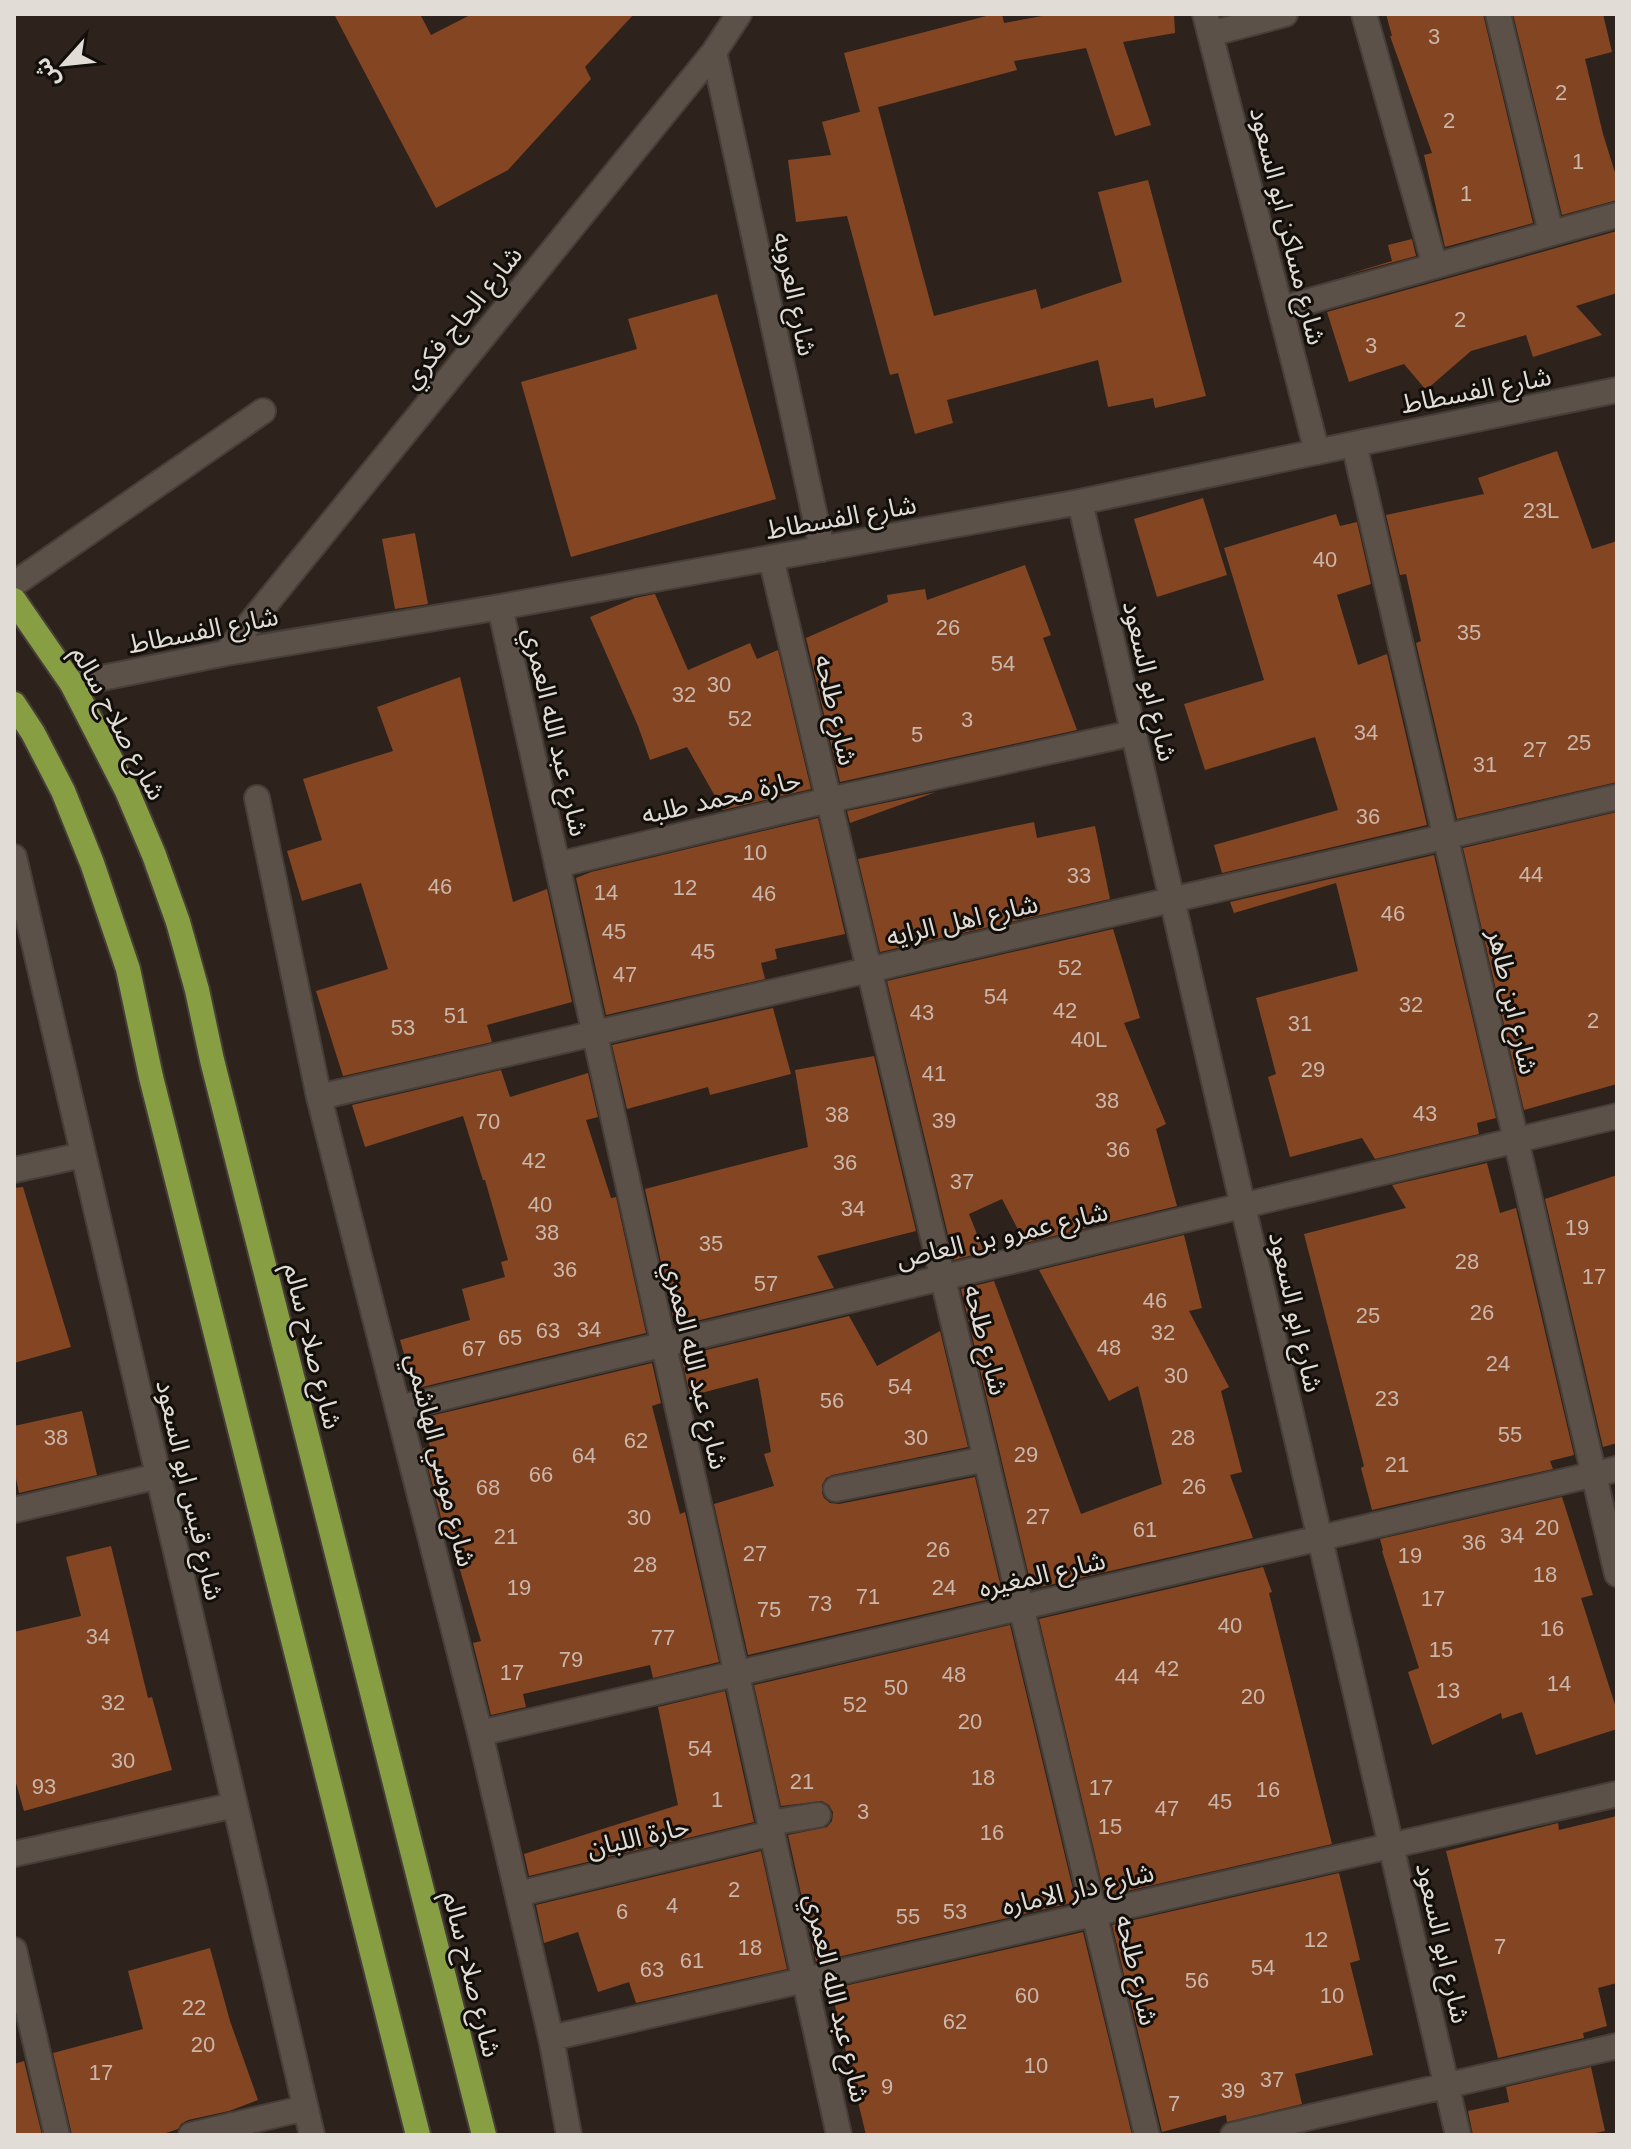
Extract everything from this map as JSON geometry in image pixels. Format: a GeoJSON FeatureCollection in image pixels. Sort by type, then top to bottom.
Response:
{"type":"FeatureCollection","features":[{"type":"Feature","properties":{"kind":"highway","name":"شارع صلاح سالم"},"geometry":{"type":"LineString","coordinates":[[14,600],[72,684],[127,791],[154,855],[182,936],[484,2135]]}},
{"type":"Feature","properties":{"kind":"highway"},"geometry":{"type":"LineString","coordinates":[[14,704],[63,791],[92,863],[128,969],[151,1077],[418,2135]]}},
{"type":"Feature","properties":{"kind":"street","name":"شارع الحاج فكري"},"geometry":{"type":"LineString","coordinates":[[226,653],[714,52],[739,14]]}},
{"type":"Feature","properties":{"kind":"street"},"geometry":{"type":"LineString","coordinates":[[1208,24],[1285,14]]}},
{"type":"Feature","properties":{"kind":"street"},"geometry":{"type":"LineString","coordinates":[[1364,14],[1435,266]]}},
{"type":"Feature","properties":{"kind":"street"},"geometry":{"type":"LineString","coordinates":[[1498,14],[1551,233]]}},
{"type":"Feature","properties":{"kind":"street","name":"شارع مساكن ابو السعود"},"geometry":{"type":"LineString","coordinates":[[1208,24],[1317,452]]}},
{"type":"Feature","properties":{"kind":"street","name":"شارع العروبه"},"geometry":{"type":"LineString","coordinates":[[714,52],[822,549]]}},
{"type":"Feature","properties":{"kind":"street"},"geometry":{"type":"LineString","coordinates":[[1281,309],[1617,215]]}},
{"type":"Feature","properties":{"kind":"street","name":"شارع الفسطاط"},"geometry":{"type":"LineString","coordinates":[[72,684],[226,653],[500,607],[1080,502],[1617,390]]}},
{"type":"Feature","properties":{"kind":"street"},"geometry":{"type":"LineString","coordinates":[[14,584],[263,411]]}},
{"type":"Feature","properties":{"kind":"street","name":"شارع ابن طاهر"},"geometry":{"type":"LineString","coordinates":[[1354,444],[1516,1140],[1605,1472],[1617,1574]]}},
{"type":"Feature","properties":{"kind":"street","name":"شارع ابو السعود"},"geometry":{"type":"LineString","coordinates":[[1080,502],[1458,2135]]}},
{"type":"Feature","properties":{"kind":"street","name":"شارع طلحه"},"geometry":{"type":"LineString","coordinates":[[771,558],[1147,2135]]}},
{"type":"Feature","properties":{"kind":"street","name":"شارع عبد الله العمري"},"geometry":{"type":"LineString","coordinates":[[500,607],[839,2135]]}},
{"type":"Feature","properties":{"kind":"street","name":"حارة محمد طلبه"},"geometry":{"type":"LineString","coordinates":[[557,865],[829,800],[1133,733]]}},
{"type":"Feature","properties":{"kind":"street","name":"شارع اهل الرايه"},"geometry":{"type":"LineString","coordinates":[[319,1097],[1617,797]]}},
{"type":"Feature","properties":{"kind":"street","name":"شارع موسي الهاشمي"},"geometry":{"type":"LineString","coordinates":[[257,798],[319,1097],[480,1733],[551,2038],[569,2135]]}},
{"type":"Feature","properties":{"kind":"street","name":"شارع قيس ابو السعود"},"geometry":{"type":"LineString","coordinates":[[14,857],[312,2135]]}},
{"type":"Feature","properties":{"kind":"street","name":"شارع عمرو بن العاص"},"geometry":{"type":"LineString","coordinates":[[399,1408],[1617,1116]]}},
{"type":"Feature","properties":{"kind":"street"},"geometry":{"type":"LineString","coordinates":[[14,1170],[83,1155]]}},
{"type":"Feature","properties":{"kind":"street"},"geometry":{"type":"LineString","coordinates":[[836,1489],[986,1459]]}},
{"type":"Feature","properties":{"kind":"street","name":"شارع المغيره"},"geometry":{"type":"LineString","coordinates":[[480,1733],[1605,1472]]}},
{"type":"Feature","properties":{"kind":"street"},"geometry":{"type":"LineString","coordinates":[[14,1510],[158,1476]]}},
{"type":"Feature","properties":{"kind":"street","name":"شارع دار الاماره"},"geometry":{"type":"LineString","coordinates":[[551,2038],[1617,1794]]}},
{"type":"Feature","properties":{"kind":"street"},"geometry":{"type":"LineString","coordinates":[[14,1854],[235,1805]]}},
{"type":"Feature","properties":{"kind":"street","name":"حارة اللبان"},"geometry":{"type":"LineString","coordinates":[[518,1894],[818,1815]]}},
{"type":"Feature","properties":{"kind":"street"},"geometry":{"type":"LineString","coordinates":[[14,1950],[57,2135]]}},
{"type":"Feature","properties":{"kind":"street"},"geometry":{"type":"LineString","coordinates":[[1233,2135],[1617,2046]]}},
{"type":"Feature","properties":{"kind":"street"},"geometry":{"type":"LineString","coordinates":[[191,2135],[305,2108]]}},
{"type":"Feature","properties":{"kind":"building"},"geometry":{"type":"Polygon","coordinates":[[[334,14],[420,14],[431,35],[472,14],[634,14],[585,67],[591,79],[508,170],[436,208],[334,14]]]}},
{"type":"Feature","properties":{"kind":"building"},"geometry":{"type":"Polygon","coordinates":[[[1002,14],[1004,23],[1053,14],[1174,14],[1175,33],[1123,42],[1151,125],[1115,136],[1086,48],[1014,61],[1017,70],[860,112],[844,53],[1002,14]]]}},
{"type":"Feature","properties":{"kind":"building"},"geometry":{"type":"Polygon","coordinates":[[[1386,14],[1483,14],[1533,223],[1445,247],[1424,155],[1432,153],[1390,36],[1386,14]]]}},
{"type":"Feature","properties":{"kind":"building"},"geometry":{"type":"Polygon","coordinates":[[[1513,14],[1603,14],[1612,52],[1585,59],[1617,179],[1617,200],[1562,215],[1513,14]]]}},
{"type":"Feature","properties":{"kind":"building"},"geometry":{"type":"Polygon","coordinates":[[[878,107],[934,316],[1036,289],[1041,309],[1122,282],[1098,192],[1148,180],[1206,396],[1155,408],[1153,398],[1108,407],[1098,360],[947,400],[953,423],[915,434],[898,373],[890,375],[847,216],[796,222],[788,160],[831,155],[822,122],[878,107]]]}},
{"type":"Feature","properties":{"kind":"building"},"geometry":{"type":"Polygon","coordinates":[[[1617,231],[1617,293],[1576,306],[1602,335],[1533,357],[1526,335],[1471,351],[1426,390],[1404,364],[1349,382],[1327,312],[1617,231]]]}},
{"type":"Feature","properties":{"kind":"building"},"geometry":{"type":"Polygon","coordinates":[[[1412,239],[1416,256],[1342,276],[1392,261],[1388,245],[1412,239]]]}},
{"type":"Feature","properties":{"kind":"building"},"geometry":{"type":"Polygon","coordinates":[[[717,294],[776,499],[571,557],[521,382],[637,349],[628,319],[717,294]]]}},
{"type":"Feature","properties":{"kind":"building"},"geometry":{"type":"Polygon","coordinates":[[[1557,451],[1592,549],[1617,541],[1617,782],[1457,819],[1416,643],[1421,641],[1406,574],[1400,575],[1386,515],[1484,494],[1478,478],[1557,451]]]}},
{"type":"Feature","properties":{"kind":"building"},"geometry":{"type":"Polygon","coordinates":[[[1203,498],[1227,575],[1157,597],[1134,519],[1203,498]]]}},
{"type":"Feature","properties":{"kind":"building"},"geometry":{"type":"Polygon","coordinates":[[[1336,514],[1340,526],[1357,522],[1371,584],[1337,595],[1358,665],[1387,654],[1427,825],[1222,873],[1214,845],[1338,810],[1315,737],[1205,770],[1184,704],[1264,680],[1224,548],[1336,514]]]}},
{"type":"Feature","properties":{"kind":"building"},"geometry":{"type":"Polygon","coordinates":[[[415,533],[428,604],[395,609],[382,539],[415,533]]]}},
{"type":"Feature","properties":{"kind":"building"},"geometry":{"type":"Polygon","coordinates":[[[1025,565],[1051,635],[1043,638],[1077,730],[840,782],[806,638],[888,602],[887,595],[925,589],[927,600],[1025,565]]]}},
{"type":"Feature","properties":{"kind":"building"},"geometry":{"type":"Polygon","coordinates":[[[655,594],[688,670],[750,643],[757,659],[778,650],[811,789],[723,810],[687,747],[650,760],[590,617],[635,598],[655,594]]]}},
{"type":"Feature","properties":{"kind":"building"},"geometry":{"type":"Polygon","coordinates":[[[460,677],[513,902],[547,889],[572,1002],[487,1025],[492,1042],[343,1076],[316,991],[388,969],[361,883],[302,901],[287,851],[322,840],[303,779],[393,751],[377,707],[460,677]]]}},
{"type":"Feature","properties":{"kind":"building"},"geometry":{"type":"Polygon","coordinates":[[[936,792],[850,823],[847,811],[936,792]]]}},
{"type":"Feature","properties":{"kind":"building"},"geometry":{"type":"Polygon","coordinates":[[[1617,812],[1617,1084],[1524,1110],[1463,848],[1617,812]]]}},
{"type":"Feature","properties":{"kind":"building"},"geometry":{"type":"Polygon","coordinates":[[[818,818],[845,934],[775,949],[777,959],[761,963],[765,979],[606,1015],[576,878],[818,818]]]}},
{"type":"Feature","properties":{"kind":"building"},"geometry":{"type":"Polygon","coordinates":[[[1034,822],[1037,838],[1095,826],[1110,899],[880,952],[858,859],[1034,822]]]}},
{"type":"Feature","properties":{"kind":"building"},"geometry":{"type":"Polygon","coordinates":[[[1434,855],[1496,1118],[1477,1123],[1479,1134],[1375,1159],[1362,1138],[1290,1157],[1268,1077],[1276,1074],[1256,998],[1358,971],[1336,883],[1234,913],[1230,902],[1434,855]]]}},
{"type":"Feature","properties":{"kind":"building"},"geometry":{"type":"Polygon","coordinates":[[[1113,929],[1140,1018],[1124,1023],[1166,1124],[1156,1129],[1177,1206],[1025,1243],[1002,1199],[969,1214],[984,1252],[954,1260],[887,981],[1113,929]]]}},
{"type":"Feature","properties":{"kind":"building"},"geometry":{"type":"Polygon","coordinates":[[[773,1008],[791,1074],[710,1095],[708,1087],[627,1109],[612,1045],[773,1008]]]}},
{"type":"Feature","properties":{"kind":"building"},"geometry":{"type":"Polygon","coordinates":[[[874,1056],[916,1231],[817,1256],[834,1288],[675,1326],[645,1189],[808,1147],[795,1070],[874,1056]]]}},
{"type":"Feature","properties":{"kind":"building"},"geometry":{"type":"Polygon","coordinates":[[[501,1070],[510,1097],[588,1073],[598,1117],[586,1120],[611,1198],[616,1197],[646,1333],[414,1389],[400,1340],[470,1320],[462,1289],[505,1277],[501,1262],[508,1260],[463,1116],[365,1147],[352,1105],[501,1070]]]}},
{"type":"Feature","properties":{"kind":"building"},"geometry":{"type":"Polygon","coordinates":[[[1487,1163],[1500,1213],[1516,1208],[1574,1455],[1550,1461],[1553,1469],[1372,1510],[1361,1468],[1364,1466],[1304,1234],[1406,1208],[1392,1185],[1487,1163]]]}},
{"type":"Feature","properties":{"kind":"building"},"geometry":{"type":"Polygon","coordinates":[[[1617,1175],[1617,1443],[1603,1447],[1545,1199],[1617,1175]]]}},
{"type":"Feature","properties":{"kind":"building"},"geometry":{"type":"Polygon","coordinates":[[[23,1187],[71,1347],[14,1363],[14,1188],[23,1187]]]}},
{"type":"Feature","properties":{"kind":"building"},"geometry":{"type":"Polygon","coordinates":[[[1184,1235],[1202,1308],[1189,1311],[1229,1387],[1221,1391],[1242,1472],[1230,1475],[1253,1538],[1032,1589],[961,1289],[994,1281],[1081,1514],[1162,1484],[1138,1386],[1109,1401],[1039,1270],[1184,1235]]]}},
{"type":"Feature","properties":{"kind":"building"},"geometry":{"type":"Polygon","coordinates":[[[849,1316],[877,1366],[940,1331],[968,1447],[832,1475],[822,1485],[824,1498],[830,1503],[839,1504],[975,1477],[1003,1596],[748,1655],[714,1504],[774,1486],[764,1454],[771,1452],[758,1378],[690,1396],[681,1356],[849,1316]]]}},
{"type":"Feature","properties":{"kind":"building"},"geometry":{"type":"Polygon","coordinates":[[[652,1363],[661,1403],[652,1406],[680,1514],[685,1512],[719,1662],[653,1678],[650,1665],[523,1694],[526,1707],[491,1715],[473,1643],[481,1641],[450,1536],[446,1537],[423,1448],[430,1447],[422,1418],[652,1363]]]}},
{"type":"Feature","properties":{"kind":"building"},"geometry":{"type":"Polygon","coordinates":[[[82,1411],[97,1475],[19,1493],[14,1469],[14,1426],[82,1411]]]}},
{"type":"Feature","properties":{"kind":"building"},"geometry":{"type":"Polygon","coordinates":[[[1562,1497],[1593,1595],[1581,1598],[1617,1711],[1617,1729],[1536,1755],[1522,1712],[1502,1719],[1501,1713],[1432,1745],[1408,1672],[1419,1668],[1380,1539],[1562,1497]]]}},
{"type":"Feature","properties":{"kind":"building"},"geometry":{"type":"Polygon","coordinates":[[[111,1546],[148,1698],[152,1697],[172,1770],[24,1811],[14,1776],[14,1632],[81,1616],[66,1557],[111,1546]]]}},
{"type":"Feature","properties":{"kind":"building"},"geometry":{"type":"Polygon","coordinates":[[[1263,1567],[1272,1592],[1269,1593],[1332,1844],[1105,1896],[1039,1619],[1263,1567]]]}},
{"type":"Feature","properties":{"kind":"building"},"geometry":{"type":"Polygon","coordinates":[[[1010,1625],[1076,1902],[816,1962],[788,1835],[827,1827],[832,1821],[833,1812],[822,1801],[781,1806],[754,1685],[1010,1625]]]}},
{"type":"Feature","properties":{"kind":"building"},"geometry":{"type":"Polygon","coordinates":[[[725,1691],[754,1822],[529,1876],[524,1854],[678,1805],[658,1707],[725,1691]]]}},
{"type":"Feature","properties":{"kind":"building"},"geometry":{"type":"Polygon","coordinates":[[[1617,1816],[1617,1983],[1598,1988],[1607,2026],[1583,2033],[1584,2038],[1498,2058],[1446,1851],[1558,1823],[1559,1830],[1617,1816]]]}},
{"type":"Feature","properties":{"kind":"building"},"geometry":{"type":"Polygon","coordinates":[[[761,1851],[787,1969],[636,2003],[629,1982],[598,1992],[578,1932],[544,1943],[536,1905],[761,1851]]]}},
{"type":"Feature","properties":{"kind":"building"},"geometry":{"type":"Polygon","coordinates":[[[1339,1873],[1360,1960],[1350,1963],[1373,2055],[1295,2074],[1302,2104],[1227,2122],[1226,2115],[1162,2132],[1112,1925],[1339,1873]]]}},
{"type":"Feature","properties":{"kind":"building"},"geometry":{"type":"Polygon","coordinates":[[[1083,1932],[1132,2135],[866,2135],[831,1989],[1083,1932]]]}},
{"type":"Feature","properties":{"kind":"building"},"geometry":{"type":"Polygon","coordinates":[[[210,1948],[230,2021],[258,2100],[229,2111],[188,2120],[178,2129],[160,2135],[72,2135],[53,2053],[143,2029],[128,1971],[210,1948]]]}},
{"type":"Feature","properties":{"kind":"building"},"geometry":{"type":"Polygon","coordinates":[[[24,2061],[42,2135],[14,2135],[14,2064],[24,2061]]]}},
{"type":"Feature","properties":{"kind":"building"},"geometry":{"type":"Polygon","coordinates":[[[1591,2067],[1605,2131],[1586,2135],[1473,2135],[1468,2111],[1509,2102],[1506,2087],[1591,2067]]]}}]}
